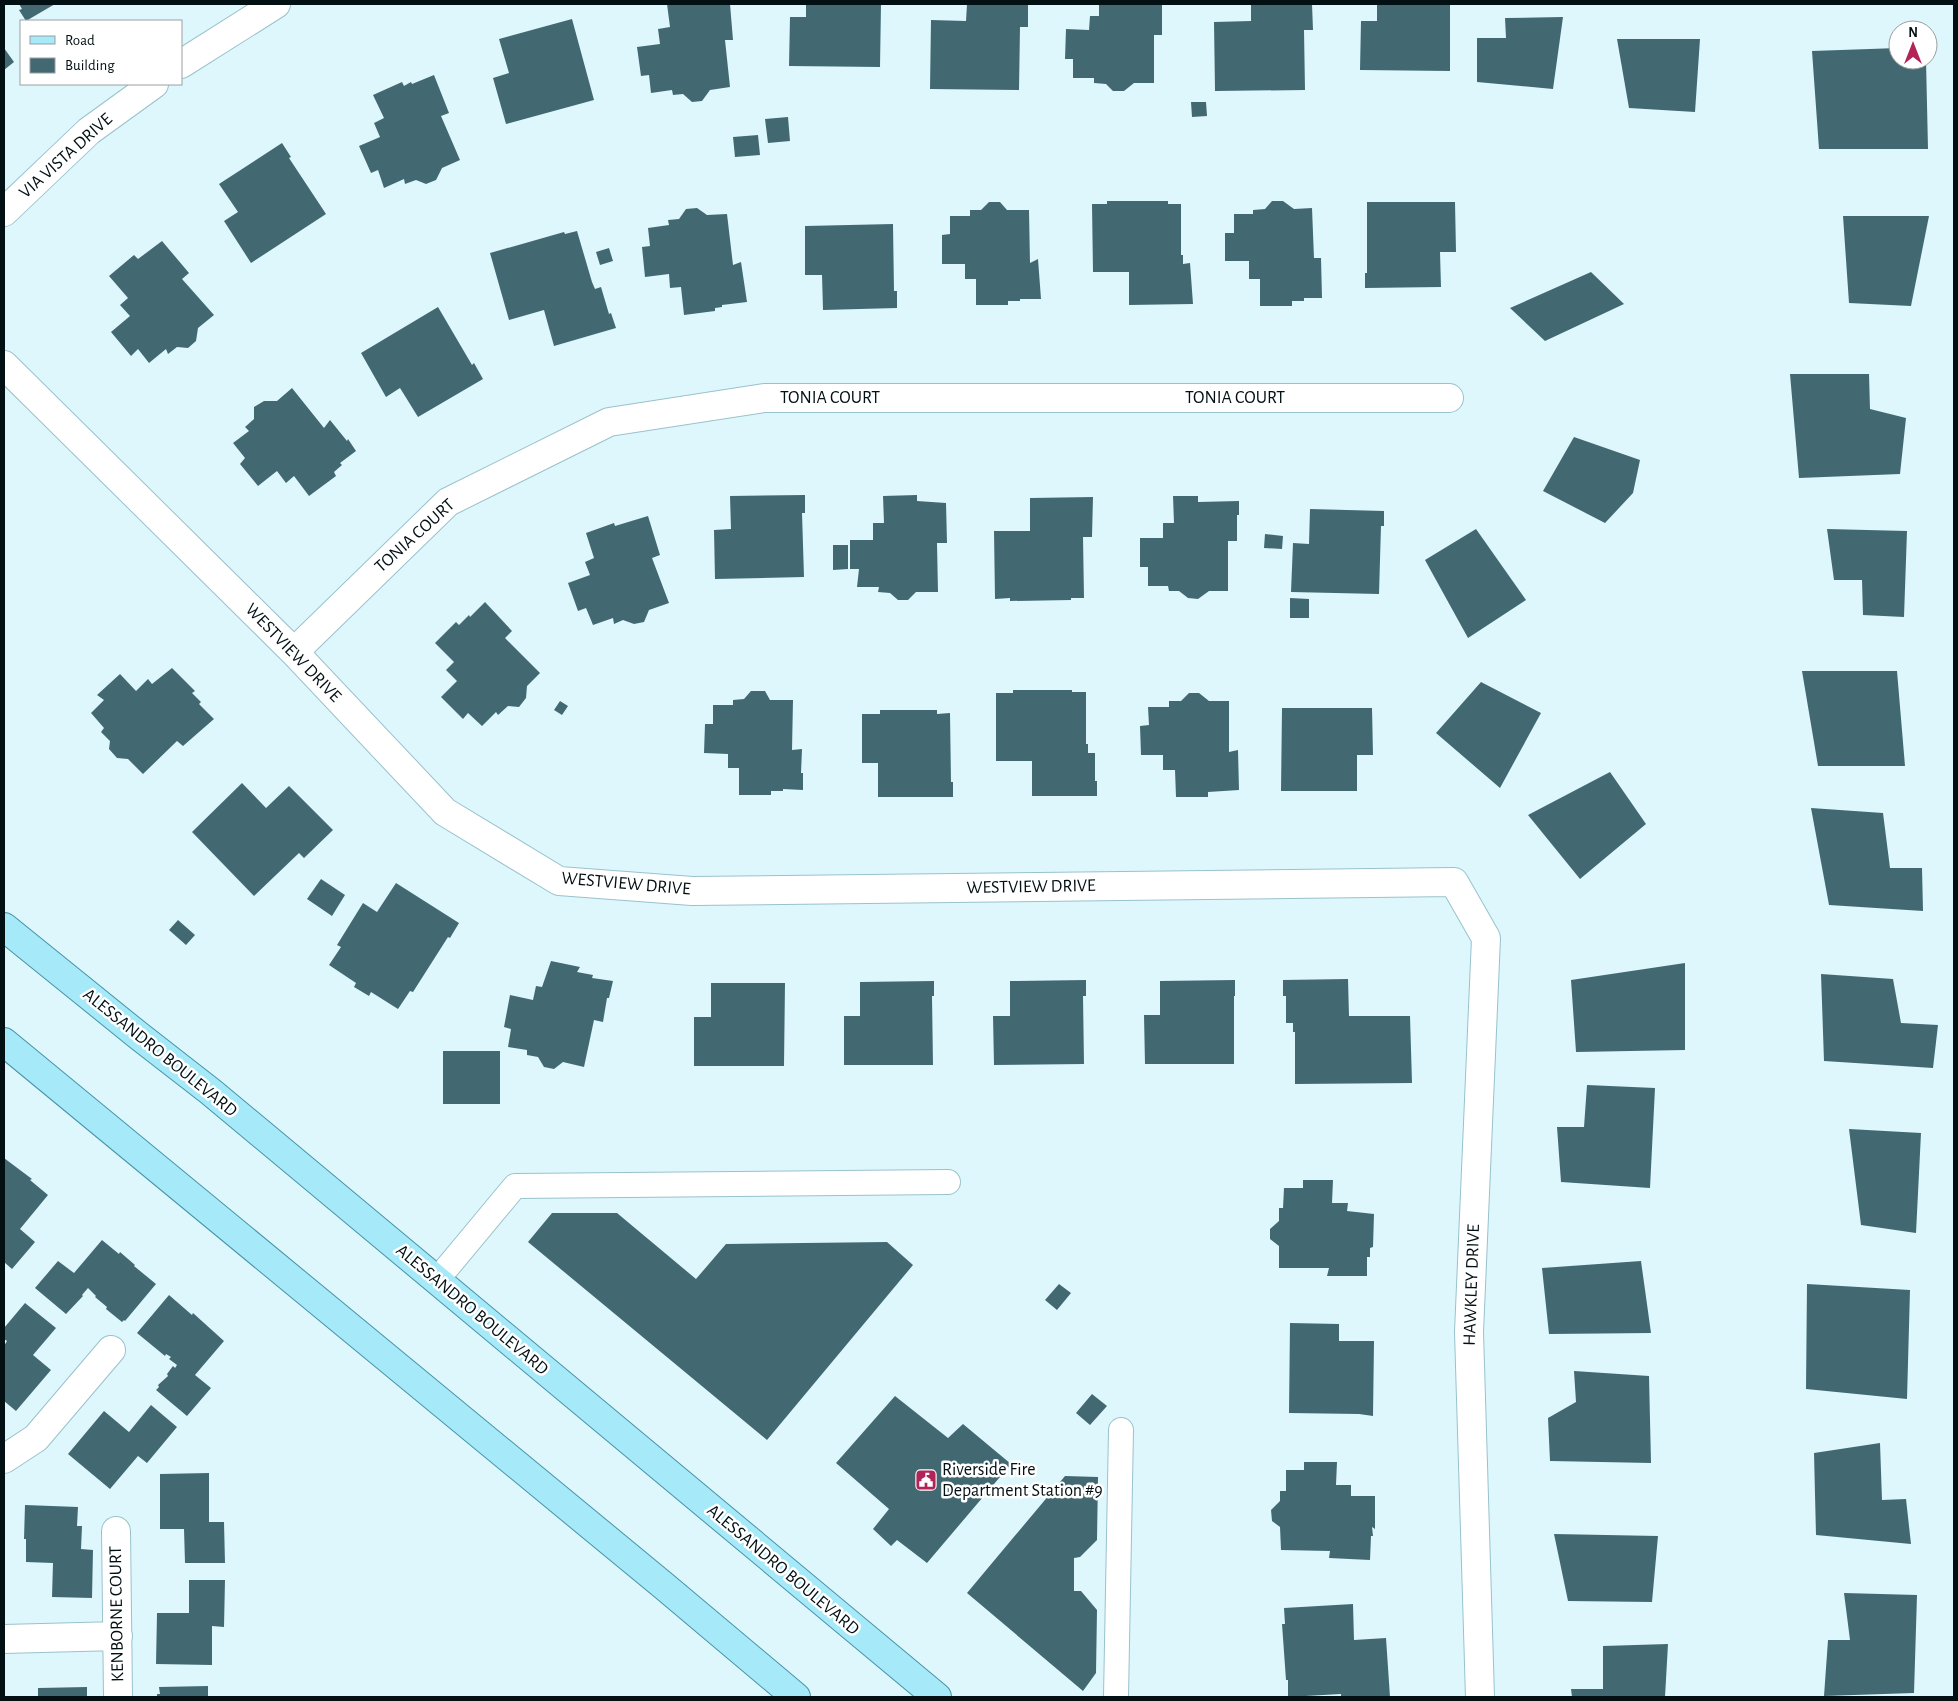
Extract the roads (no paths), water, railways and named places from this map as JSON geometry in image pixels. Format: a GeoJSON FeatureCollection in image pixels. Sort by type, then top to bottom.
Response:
{"type":"FeatureCollection","features":[{"type":"Feature","properties":{"kind":"main road","name":"ALESSANDRO BOULEVARD"},"geometry":{"type":"LineString","coordinates":[[4,927],[211,1092],[937,1697]]}},
{"type":"Feature","properties":{"kind":"main road"},"geometry":{"type":"LineString","coordinates":[[4,1042],[796,1697]]}},
{"type":"Feature","properties":{"kind":"street"},"geometry":{"type":"LineString","coordinates":[[182,63],[276,4]]}},
{"type":"Feature","properties":{"kind":"street","name":"VIA VISTA DRIVE"},"geometry":{"type":"LineString","coordinates":[[4,212],[89,131],[153,85]]}},
{"type":"Feature","properties":{"kind":"street","name":"WESTVIEW DRIVE"},"geometry":{"type":"LineString","coordinates":[[4,365],[294,652],[445,812],[559,881],[692,891],[1454,882]]}},
{"type":"Feature","properties":{"kind":"street","name":"TONIA COURT"},"geometry":{"type":"LineString","coordinates":[[294,652],[448,502],[609,422],[764,398],[1449,398]]}},
{"type":"Feature","properties":{"kind":"street","name":"HAWKLEY DRIVE"},"geometry":{"type":"LineString","coordinates":[[1454,882],[1486,938],[1469,1332],[1480,1697]]}},
{"type":"Feature","properties":{"kind":"street"},"geometry":{"type":"LineString","coordinates":[[4,1458],[36,1438],[111,1350]]}},
{"type":"Feature","properties":{"kind":"street","name":"KENBORNE COURT"},"geometry":{"type":"LineString","coordinates":[[116,1530],[118,1697]]}},
{"type":"Feature","properties":{"kind":"street"},"geometry":{"type":"LineString","coordinates":[[4,1639],[118,1636]]}},
{"type":"Feature","properties":{"kind":"lane"},"geometry":{"type":"LineString","coordinates":[[436,1281],[515,1186],[948,1182]]}},
{"type":"Feature","properties":{"kind":"lane"},"geometry":{"type":"LineString","coordinates":[[1116,1697],[1121,1430]]}},
{"type":"Feature","properties":{"kind":"place","name":"Riverside Fire Department Station #9"},"geometry":{"type":"Point","coordinates":[926,1480]}}]}
